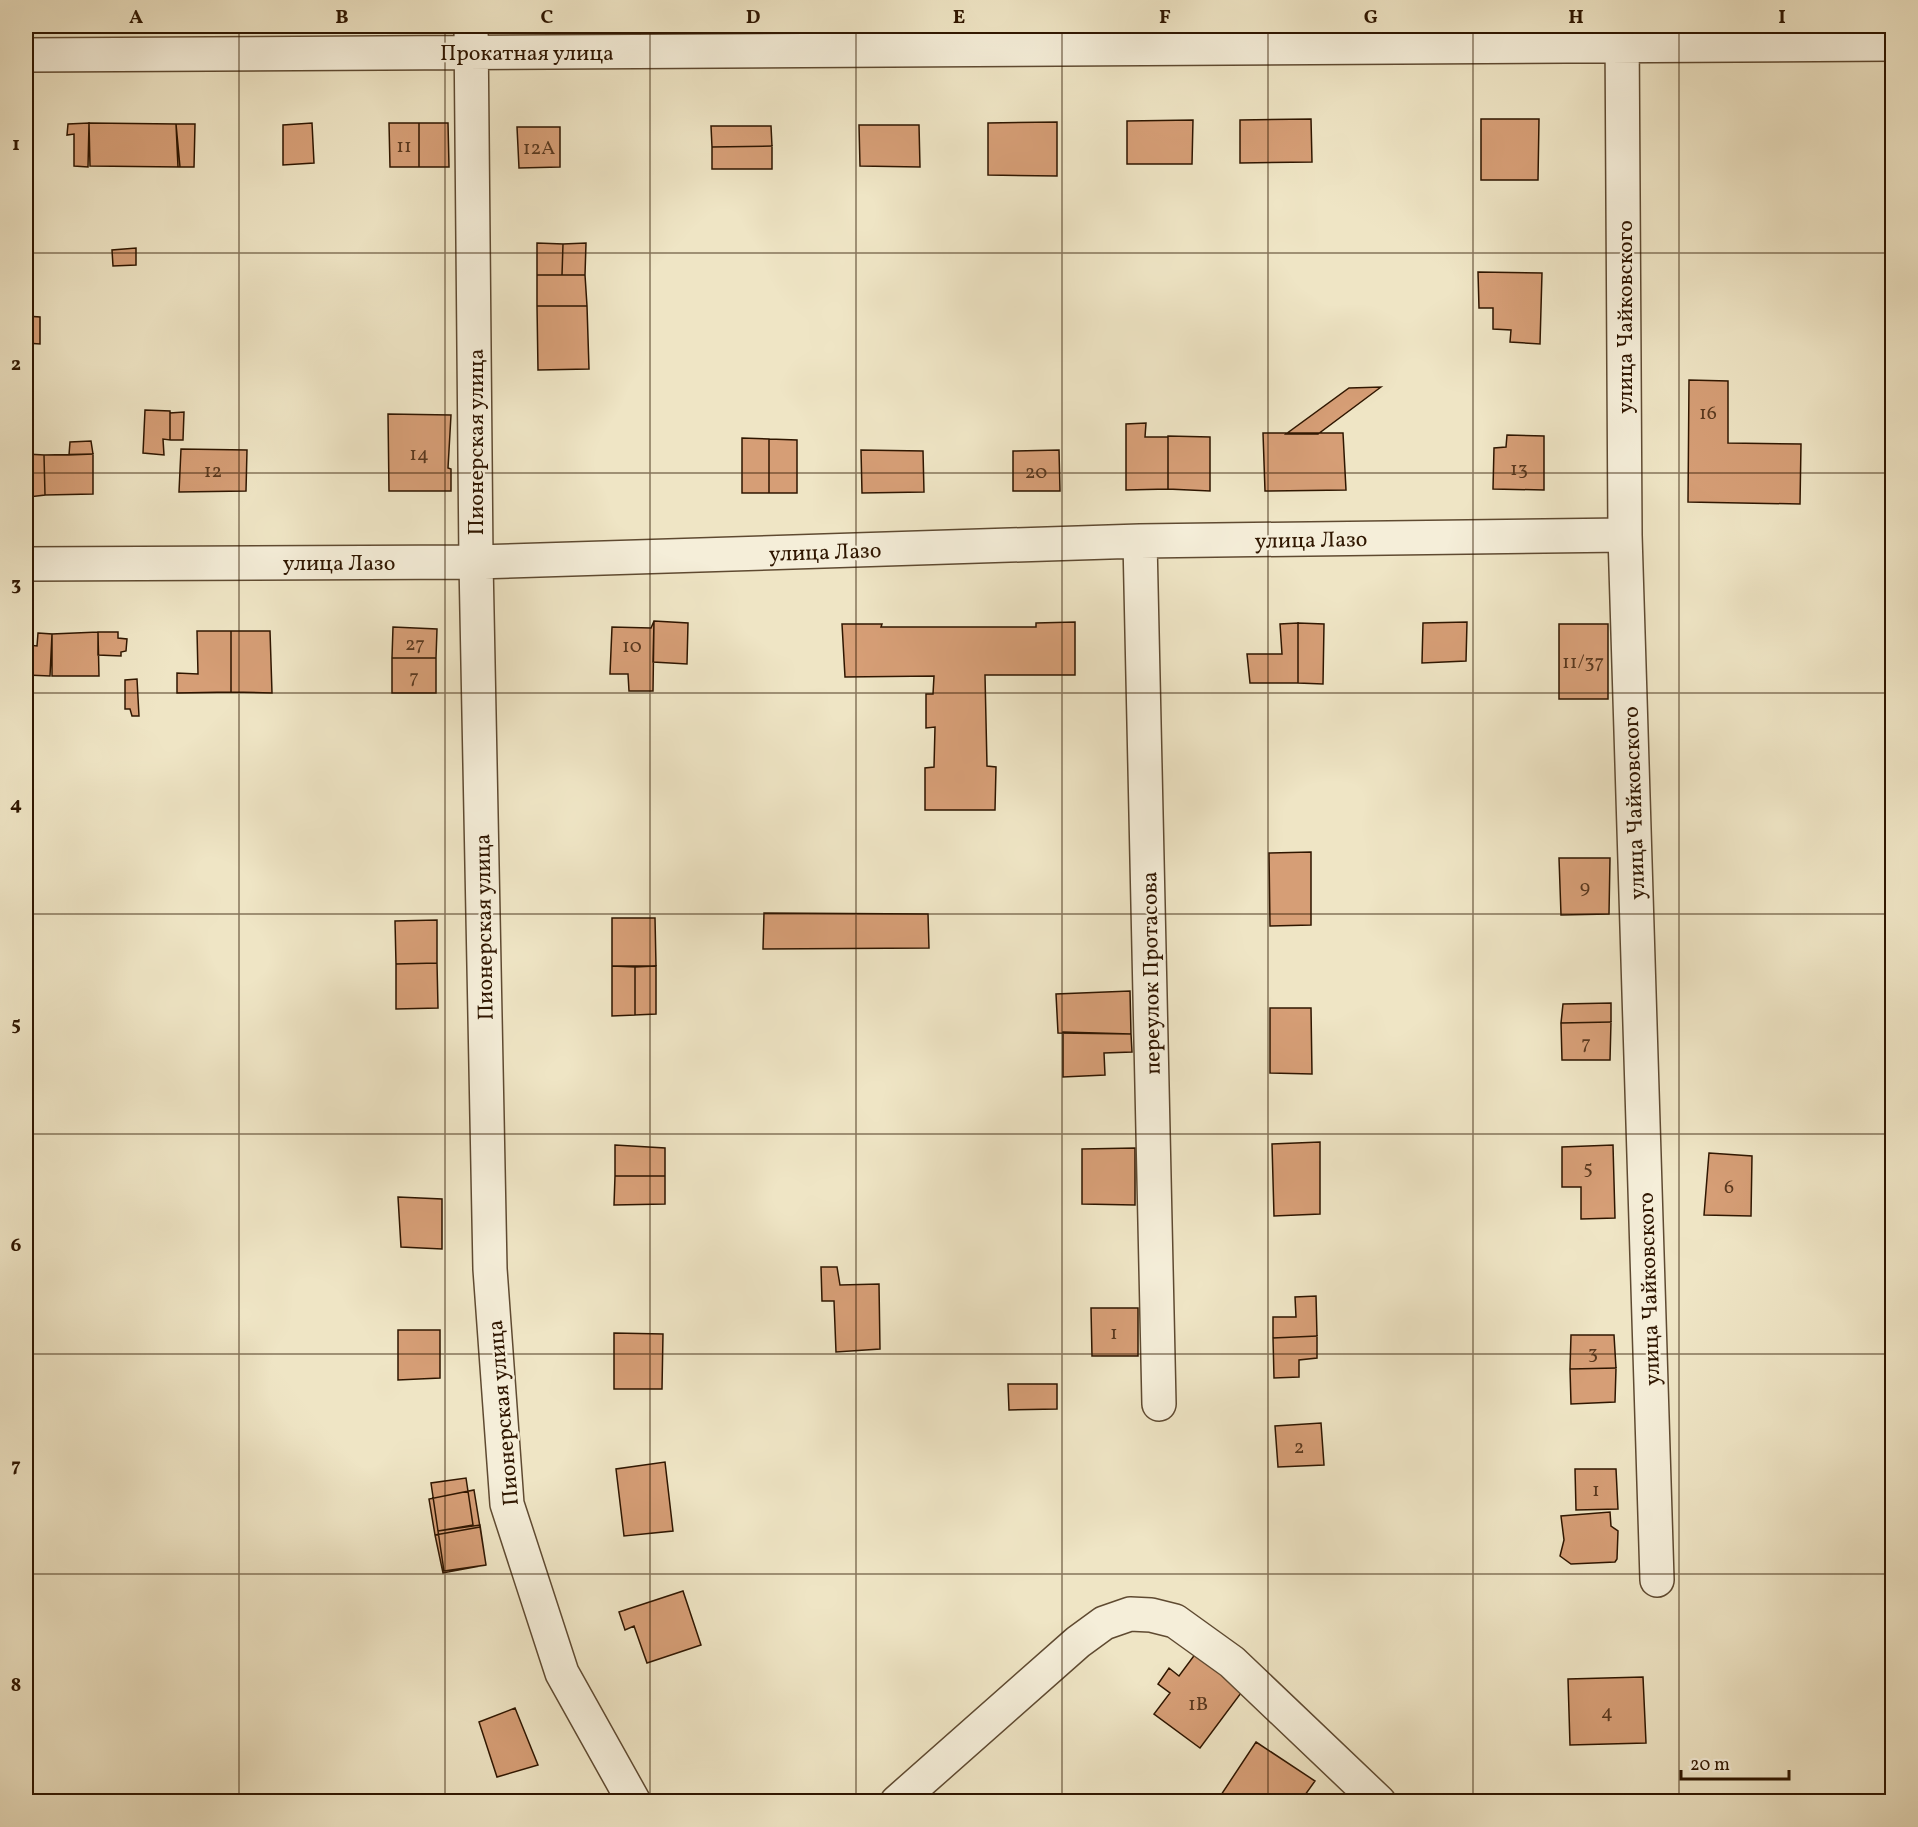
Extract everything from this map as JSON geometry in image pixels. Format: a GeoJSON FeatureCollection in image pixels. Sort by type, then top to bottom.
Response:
{"type":"FeatureCollection","features":[{"type":"Feature","properties":{"kind":"street","name":"Прокатная улица"},"geometry":{"type":"LineString","coordinates":[[26,55],[472,39],[1622,35],[1893,44]]}},
{"type":"Feature","properties":{"kind":"street","name":"улица Чайковского"},"geometry":{"type":"LineString","coordinates":[[1622,35],[1625,536],[1657,1580]]}},
{"type":"Feature","properties":{"kind":"street","name":"Пионерская улица"},"geometry":{"type":"LineString","coordinates":[[472,39],[476,562],[490,1269],[507,1504],[562,1673],[634,1802]]}},
{"type":"Feature","properties":{"kind":"street","name":"улица Лазо"},"geometry":{"type":"LineString","coordinates":[[26,564],[476,562],[1140,542],[1625,536]]}},
{"type":"Feature","properties":{"kind":"street","name":"переулок Протасова"},"geometry":{"type":"LineString","coordinates":[[1140,542],[1159,1404]]}},
{"type":"Feature","properties":{"kind":"street"},"geometry":{"type":"LineString","coordinates":[[897,1802],[1078,1642],[1104,1623],[1130,1614],[1151,1615],[1175,1622],[1232,1662],[1379,1802]]}},
{"type":"Feature","properties":{"kind":"building"},"geometry":{"type":"Polygon","coordinates":[[[1311,119],[1312,162],[1240,163],[1240,120],[1311,119]]]}},
{"type":"Feature","properties":{"kind":"building"},"geometry":{"type":"Polygon","coordinates":[[[1481,119],[1539,119],[1538,180],[1481,180],[1481,119]]]}},
{"type":"Feature","properties":{"kind":"building"},"geometry":{"type":"Polygon","coordinates":[[[1193,120],[1192,164],[1127,164],[1127,121],[1193,120]]]}},
{"type":"Feature","properties":{"kind":"building"},"geometry":{"type":"Polygon","coordinates":[[[1057,122],[1057,176],[988,175],[988,123],[1057,122]]]}},
{"type":"Feature","properties":{"kind":"building"},"geometry":{"type":"Polygon","coordinates":[[[89,123],[88,167],[74,166],[74,134],[67,135],[68,124],[89,123]]]}},
{"type":"Feature","properties":{"kind":"building"},"geometry":{"type":"Polygon","coordinates":[[[89,123],[176,124],[180,167],[90,166],[89,123]]]}},
{"type":"Feature","properties":{"kind":"building"},"geometry":{"type":"Polygon","coordinates":[[[312,123],[314,163],[283,165],[283,125],[312,123]]]}},
{"type":"Feature","properties":{"kind":"building"},"geometry":{"type":"Polygon","coordinates":[[[389,123],[419,123],[419,167],[390,167],[389,123]]]}},
{"type":"Feature","properties":{"kind":"building"},"geometry":{"type":"Polygon","coordinates":[[[419,123],[448,123],[449,167],[419,167],[419,123]]]}},
{"type":"Feature","properties":{"kind":"building"},"geometry":{"type":"Polygon","coordinates":[[[176,124],[195,124],[194,167],[178,167],[176,124]]]}},
{"type":"Feature","properties":{"kind":"building"},"geometry":{"type":"Polygon","coordinates":[[[859,125],[919,125],[920,167],[860,166],[859,125]]]}},
{"type":"Feature","properties":{"kind":"building"},"geometry":{"type":"Polygon","coordinates":[[[711,126],[771,126],[772,146],[712,147],[711,126]]]}},
{"type":"Feature","properties":{"kind":"building"},"geometry":{"type":"Polygon","coordinates":[[[517,127],[560,127],[560,167],[519,168],[517,127]]]}},
{"type":"Feature","properties":{"kind":"building"},"geometry":{"type":"Polygon","coordinates":[[[772,146],[772,169],[712,169],[712,147],[772,146]]]}},
{"type":"Feature","properties":{"kind":"building"},"geometry":{"type":"Polygon","coordinates":[[[537,243],[563,244],[562,275],[537,275],[537,243]]]}},
{"type":"Feature","properties":{"kind":"building"},"geometry":{"type":"Polygon","coordinates":[[[586,243],[585,275],[562,275],[563,244],[586,243]]]}},
{"type":"Feature","properties":{"kind":"building"},"geometry":{"type":"Polygon","coordinates":[[[136,248],[136,265],[113,266],[112,250],[136,248]]]}},
{"type":"Feature","properties":{"kind":"building"},"geometry":{"type":"Polygon","coordinates":[[[1478,272],[1542,273],[1540,344],[1510,342],[1511,330],[1493,329],[1493,308],[1479,308],[1478,272]]]}},
{"type":"Feature","properties":{"kind":"building"},"geometry":{"type":"Polygon","coordinates":[[[537,275],[585,275],[587,306],[537,306],[537,275]]]}},
{"type":"Feature","properties":{"kind":"building"},"geometry":{"type":"Polygon","coordinates":[[[537,306],[587,306],[589,369],[538,370],[537,306]]]}},
{"type":"Feature","properties":{"kind":"building"},"geometry":{"type":"Polygon","coordinates":[[[26,316],[40,317],[40,344],[26,343],[26,316]]]}},
{"type":"Feature","properties":{"kind":"building"},"geometry":{"type":"Polygon","coordinates":[[[1689,380],[1728,381],[1728,443],[1801,444],[1800,504],[1688,502],[1689,380]]]}},
{"type":"Feature","properties":{"kind":"building"},"geometry":{"type":"Polygon","coordinates":[[[1381,387],[1318,434],[1286,434],[1349,388],[1381,387]]]}},
{"type":"Feature","properties":{"kind":"building"},"geometry":{"type":"Polygon","coordinates":[[[145,410],[170,411],[170,440],[163,439],[164,455],[143,453],[145,410]]]}},
{"type":"Feature","properties":{"kind":"building"},"geometry":{"type":"Polygon","coordinates":[[[184,412],[183,440],[170,440],[170,413],[184,412]]]}},
{"type":"Feature","properties":{"kind":"building"},"geometry":{"type":"Polygon","coordinates":[[[388,414],[451,415],[448,468],[451,469],[451,491],[389,491],[388,414]]]}},
{"type":"Feature","properties":{"kind":"building"},"geometry":{"type":"Polygon","coordinates":[[[1146,423],[1145,437],[1168,437],[1168,489],[1126,490],[1126,424],[1146,423]]]}},
{"type":"Feature","properties":{"kind":"building"},"geometry":{"type":"Polygon","coordinates":[[[1263,433],[1343,433],[1346,490],[1265,491],[1263,433]]]}},
{"type":"Feature","properties":{"kind":"building"},"geometry":{"type":"Polygon","coordinates":[[[1507,435],[1544,436],[1544,490],[1493,489],[1494,448],[1506,447],[1507,435]]]}},
{"type":"Feature","properties":{"kind":"building"},"geometry":{"type":"Polygon","coordinates":[[[1168,436],[1210,437],[1210,491],[1168,489],[1168,436]]]}},
{"type":"Feature","properties":{"kind":"building"},"geometry":{"type":"Polygon","coordinates":[[[742,438],[769,439],[769,493],[742,493],[742,438]]]}},
{"type":"Feature","properties":{"kind":"building"},"geometry":{"type":"Polygon","coordinates":[[[769,439],[797,440],[797,493],[769,493],[769,439]]]}},
{"type":"Feature","properties":{"kind":"building"},"geometry":{"type":"Polygon","coordinates":[[[91,441],[93,454],[69,455],[70,442],[91,441]]]}},
{"type":"Feature","properties":{"kind":"building"},"geometry":{"type":"Polygon","coordinates":[[[181,449],[247,450],[246,491],[179,492],[181,449]]]}},
{"type":"Feature","properties":{"kind":"building"},"geometry":{"type":"Polygon","coordinates":[[[861,450],[923,451],[924,492],[862,493],[861,450]]]}},
{"type":"Feature","properties":{"kind":"building"},"geometry":{"type":"Polygon","coordinates":[[[1059,450],[1060,491],[1013,491],[1013,451],[1059,450]]]}},
{"type":"Feature","properties":{"kind":"building"},"geometry":{"type":"Polygon","coordinates":[[[26,454],[44,455],[45,495],[29,497],[29,487],[26,487],[26,454]]]}},
{"type":"Feature","properties":{"kind":"building"},"geometry":{"type":"Polygon","coordinates":[[[93,454],[93,494],[45,495],[44,455],[93,454]]]}},
{"type":"Feature","properties":{"kind":"building"},"geometry":{"type":"Polygon","coordinates":[[[654,621],[688,623],[687,664],[653,662],[654,621]]]}},
{"type":"Feature","properties":{"kind":"building"},"geometry":{"type":"Polygon","coordinates":[[[654,621],[653,691],[629,691],[628,674],[610,674],[612,627],[651,628],[654,621]]]}},
{"type":"Feature","properties":{"kind":"building"},"geometry":{"type":"Polygon","coordinates":[[[1075,622],[1075,675],[985,675],[987,766],[996,767],[995,810],[925,810],[925,768],[934,767],[935,727],[926,728],[926,694],[933,694],[934,676],[845,677],[842,624],[882,624],[881,627],[1036,627],[1036,623],[1075,622]]]}},
{"type":"Feature","properties":{"kind":"building"},"geometry":{"type":"Polygon","coordinates":[[[1467,622],[1466,661],[1422,663],[1423,623],[1467,622]]]}},
{"type":"Feature","properties":{"kind":"building"},"geometry":{"type":"Polygon","coordinates":[[[1298,623],[1298,683],[1250,683],[1247,654],[1282,654],[1280,624],[1298,623]]]}},
{"type":"Feature","properties":{"kind":"building"},"geometry":{"type":"Polygon","coordinates":[[[1298,623],[1324,624],[1323,684],[1298,683],[1298,623]]]}},
{"type":"Feature","properties":{"kind":"building"},"geometry":{"type":"Polygon","coordinates":[[[1559,624],[1608,624],[1608,699],[1559,699],[1559,624]]]}},
{"type":"Feature","properties":{"kind":"building"},"geometry":{"type":"Polygon","coordinates":[[[393,627],[437,629],[436,658],[392,658],[393,627]]]}},
{"type":"Feature","properties":{"kind":"building"},"geometry":{"type":"Polygon","coordinates":[[[197,631],[231,631],[231,692],[177,693],[177,673],[198,674],[197,631]]]}},
{"type":"Feature","properties":{"kind":"building"},"geometry":{"type":"Polygon","coordinates":[[[231,631],[270,631],[272,693],[231,692],[231,631]]]}},
{"type":"Feature","properties":{"kind":"building"},"geometry":{"type":"Polygon","coordinates":[[[98,632],[118,632],[118,638],[127,639],[126,651],[121,652],[121,656],[98,655],[98,632]]]}},
{"type":"Feature","properties":{"kind":"building"},"geometry":{"type":"Polygon","coordinates":[[[98,632],[99,676],[52,676],[52,634],[98,632]]]}},
{"type":"Feature","properties":{"kind":"building"},"geometry":{"type":"Polygon","coordinates":[[[38,633],[52,634],[50,676],[27,675],[29,645],[37,646],[38,633]]]}},
{"type":"Feature","properties":{"kind":"building"},"geometry":{"type":"Polygon","coordinates":[[[392,658],[436,658],[436,693],[392,693],[392,658]]]}},
{"type":"Feature","properties":{"kind":"building"},"geometry":{"type":"Polygon","coordinates":[[[137,679],[139,716],[132,716],[130,709],[125,709],[125,680],[137,679]]]}},
{"type":"Feature","properties":{"kind":"building"},"geometry":{"type":"Polygon","coordinates":[[[26,682],[29,682],[30,725],[26,725],[26,682]]]}},
{"type":"Feature","properties":{"kind":"building"},"geometry":{"type":"Polygon","coordinates":[[[1311,852],[1311,925],[1270,926],[1269,853],[1311,852]]]}},
{"type":"Feature","properties":{"kind":"building"},"geometry":{"type":"Polygon","coordinates":[[[1559,858],[1610,858],[1609,914],[1561,915],[1559,858]]]}},
{"type":"Feature","properties":{"kind":"building"},"geometry":{"type":"Polygon","coordinates":[[[764,913],[928,914],[929,948],[763,949],[764,913]]]}},
{"type":"Feature","properties":{"kind":"building"},"geometry":{"type":"Polygon","coordinates":[[[612,918],[655,918],[656,966],[612,966],[612,918]]]}},
{"type":"Feature","properties":{"kind":"building"},"geometry":{"type":"Polygon","coordinates":[[[437,920],[437,963],[396,964],[395,921],[437,920]]]}},
{"type":"Feature","properties":{"kind":"building"},"geometry":{"type":"Polygon","coordinates":[[[437,963],[438,1008],[396,1009],[396,964],[437,963]]]}},
{"type":"Feature","properties":{"kind":"building"},"geometry":{"type":"Polygon","coordinates":[[[612,966],[635,967],[635,1015],[612,1016],[612,966]]]}},
{"type":"Feature","properties":{"kind":"building"},"geometry":{"type":"Polygon","coordinates":[[[656,966],[656,1014],[635,1015],[635,967],[656,966]]]}},
{"type":"Feature","properties":{"kind":"building"},"geometry":{"type":"Polygon","coordinates":[[[1130,991],[1131,1034],[1058,1033],[1056,994],[1130,991]]]}},
{"type":"Feature","properties":{"kind":"building"},"geometry":{"type":"Polygon","coordinates":[[[1611,1003],[1611,1022],[1561,1023],[1563,1004],[1611,1003]]]}},
{"type":"Feature","properties":{"kind":"building"},"geometry":{"type":"Polygon","coordinates":[[[1270,1008],[1311,1008],[1312,1074],[1270,1073],[1270,1008]]]}},
{"type":"Feature","properties":{"kind":"building"},"geometry":{"type":"Polygon","coordinates":[[[1611,1022],[1610,1060],[1562,1060],[1561,1023],[1611,1022]]]}},
{"type":"Feature","properties":{"kind":"building"},"geometry":{"type":"Polygon","coordinates":[[[1063,1032],[1131,1034],[1132,1052],[1104,1053],[1105,1075],[1063,1077],[1063,1032]]]}},
{"type":"Feature","properties":{"kind":"building"},"geometry":{"type":"Polygon","coordinates":[[[1320,1142],[1320,1214],[1274,1216],[1272,1144],[1320,1142]]]}},
{"type":"Feature","properties":{"kind":"building"},"geometry":{"type":"Polygon","coordinates":[[[615,1145],[665,1148],[665,1176],[615,1176],[615,1145]]]}},
{"type":"Feature","properties":{"kind":"building"},"geometry":{"type":"Polygon","coordinates":[[[1613,1145],[1615,1218],[1581,1219],[1581,1187],[1562,1187],[1562,1147],[1613,1145]]]}},
{"type":"Feature","properties":{"kind":"building"},"geometry":{"type":"Polygon","coordinates":[[[1135,1148],[1135,1205],[1082,1204],[1082,1149],[1135,1148]]]}},
{"type":"Feature","properties":{"kind":"building"},"geometry":{"type":"Polygon","coordinates":[[[1709,1153],[1752,1156],[1751,1216],[1704,1215],[1709,1153]]]}},
{"type":"Feature","properties":{"kind":"building"},"geometry":{"type":"Polygon","coordinates":[[[615,1176],[665,1176],[665,1204],[614,1205],[615,1176]]]}},
{"type":"Feature","properties":{"kind":"building"},"geometry":{"type":"Polygon","coordinates":[[[398,1197],[442,1199],[442,1249],[401,1247],[398,1197]]]}},
{"type":"Feature","properties":{"kind":"building"},"geometry":{"type":"Polygon","coordinates":[[[821,1267],[837,1267],[840,1285],[879,1284],[880,1349],[836,1352],[834,1301],[822,1301],[821,1267]]]}},
{"type":"Feature","properties":{"kind":"building"},"geometry":{"type":"Polygon","coordinates":[[[1316,1296],[1317,1336],[1273,1338],[1273,1317],[1296,1317],[1295,1297],[1316,1296]]]}},
{"type":"Feature","properties":{"kind":"building"},"geometry":{"type":"Polygon","coordinates":[[[1091,1308],[1138,1308],[1138,1356],[1092,1356],[1091,1308]]]}},
{"type":"Feature","properties":{"kind":"building"},"geometry":{"type":"Polygon","coordinates":[[[398,1330],[440,1330],[440,1378],[398,1380],[398,1330]]]}},
{"type":"Feature","properties":{"kind":"building"},"geometry":{"type":"Polygon","coordinates":[[[614,1333],[663,1334],[662,1389],[614,1389],[614,1333]]]}},
{"type":"Feature","properties":{"kind":"building"},"geometry":{"type":"Polygon","coordinates":[[[1571,1335],[1614,1335],[1616,1368],[1570,1369],[1571,1335]]]}},
{"type":"Feature","properties":{"kind":"building"},"geometry":{"type":"Polygon","coordinates":[[[1317,1336],[1317,1358],[1299,1360],[1299,1377],[1274,1378],[1273,1338],[1317,1336]]]}},
{"type":"Feature","properties":{"kind":"building"},"geometry":{"type":"Polygon","coordinates":[[[1616,1368],[1615,1402],[1571,1404],[1570,1369],[1616,1368]]]}},
{"type":"Feature","properties":{"kind":"building"},"geometry":{"type":"Polygon","coordinates":[[[1008,1384],[1057,1384],[1057,1409],[1009,1410],[1008,1384]]]}},
{"type":"Feature","properties":{"kind":"building"},"geometry":{"type":"Polygon","coordinates":[[[1321,1423],[1324,1465],[1278,1467],[1275,1426],[1321,1423]]]}},
{"type":"Feature","properties":{"kind":"building"},"geometry":{"type":"Polygon","coordinates":[[[665,1462],[673,1531],[624,1536],[616,1469],[665,1462]]]}},
{"type":"Feature","properties":{"kind":"building"},"geometry":{"type":"Polygon","coordinates":[[[1575,1469],[1616,1469],[1618,1509],[1576,1510],[1575,1469]]]}},
{"type":"Feature","properties":{"kind":"building"},"geometry":{"type":"Polygon","coordinates":[[[466,1478],[473,1525],[438,1531],[431,1483],[466,1478]]]}},
{"type":"Feature","properties":{"kind":"building"},"geometry":{"type":"Polygon","coordinates":[[[474,1490],[480,1527],[435,1535],[429,1499],[474,1490]]]}},
{"type":"Feature","properties":{"kind":"building"},"geometry":{"type":"Polygon","coordinates":[[[1610,1512],[1611,1526],[1618,1531],[1615,1562],[1571,1564],[1560,1556],[1564,1540],[1561,1516],[1610,1512]]]}},
{"type":"Feature","properties":{"kind":"building"},"geometry":{"type":"Polygon","coordinates":[[[480,1525],[486,1565],[444,1571],[438,1531],[480,1525]]]}},
{"type":"Feature","properties":{"kind":"building"},"geometry":{"type":"Polygon","coordinates":[[[480,1527],[486,1565],[443,1573],[435,1535],[480,1527]]]}},
{"type":"Feature","properties":{"kind":"building"},"geometry":{"type":"Polygon","coordinates":[[[683,1591],[701,1645],[647,1663],[634,1626],[625,1630],[619,1612],[683,1591]]]}},
{"type":"Feature","properties":{"kind":"building"},"geometry":{"type":"Polygon","coordinates":[[[1196,1653],[1244,1689],[1200,1748],[1154,1714],[1170,1693],[1158,1684],[1169,1668],[1179,1676],[1196,1653]]]}},
{"type":"Feature","properties":{"kind":"building"},"geometry":{"type":"Polygon","coordinates":[[[1643,1677],[1646,1743],[1570,1745],[1568,1679],[1643,1677]]]}},
{"type":"Feature","properties":{"kind":"building"},"geometry":{"type":"Polygon","coordinates":[[[515,1708],[538,1765],[497,1777],[479,1722],[515,1708]]]}},
{"type":"Feature","properties":{"kind":"building"},"geometry":{"type":"Polygon","coordinates":[[[1256,1742],[1315,1781],[1300,1802],[1225,1802],[1219,1798],[1256,1742]]]}}]}
